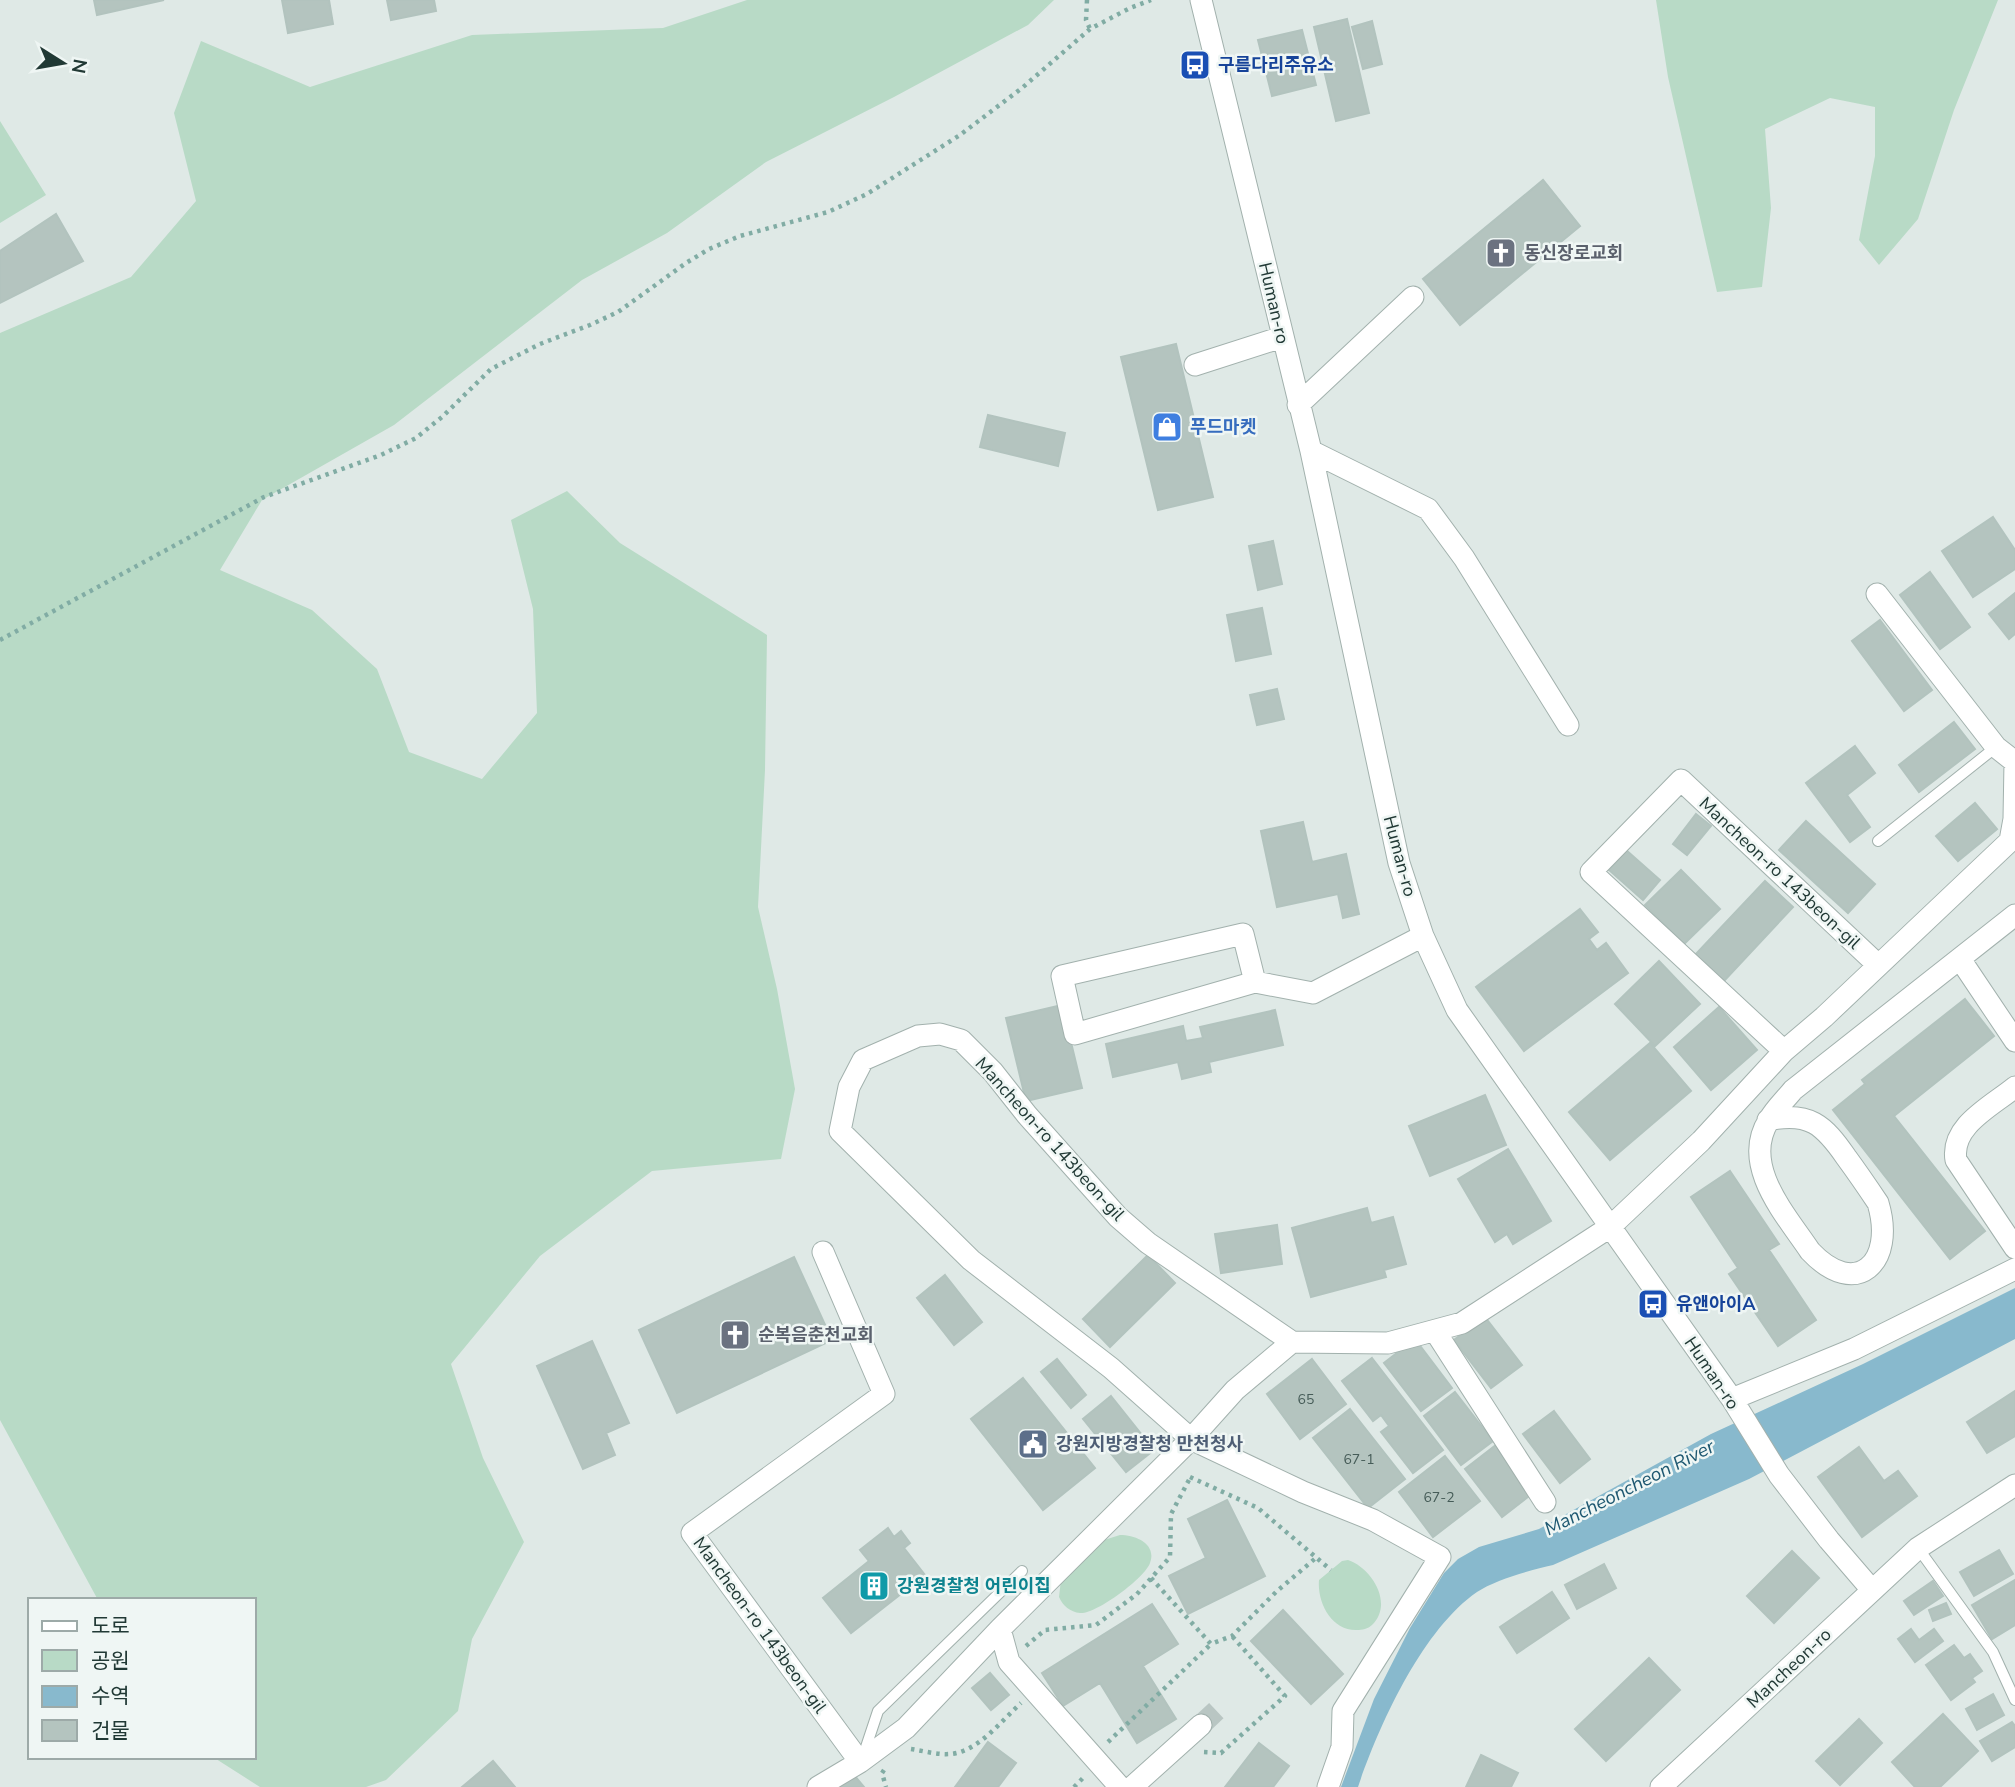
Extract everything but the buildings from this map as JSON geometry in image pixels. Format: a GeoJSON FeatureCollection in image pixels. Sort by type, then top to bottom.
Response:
{"type":"FeatureCollection","features":[{"type":"Feature","properties":{"kind":"street","name":"Human-ro"},"geometry":{"type":"LineString","coordinates":[[1201,0],[1311,451],[1399,863],[1423,936],[1457,1010],[1734,1404],[1779,1475],[1872,1590]]}},
{"type":"Feature","properties":{"kind":"street"},"geometry":{"type":"LineString","coordinates":[[1298,405],[1413,297]]}},
{"type":"Feature","properties":{"kind":"street"},"geometry":{"type":"LineString","coordinates":[[1195,365],[1282,337]]}},
{"type":"Feature","properties":{"kind":"street"},"geometry":{"type":"LineString","coordinates":[[1311,451],[1428,509],[1464,558],[1568,724]]}},
{"type":"Feature","properties":{"kind":"street"},"geometry":{"type":"LineString","coordinates":[[818,1787],[860,1762],[906,1728],[1000,1629],[1191,1439],[1235,1390],[1292,1342],[1388,1343],[1462,1323],[1610,1227],[1702,1141],[1784,1051],[1824,1017],[2013,839],[2015,762],[1996,747],[1877,594]]}},
{"type":"Feature","properties":{"kind":"street","name":"Mancheon-ro 143beon-gil"},"geometry":{"type":"LineString","coordinates":[[1784,1051],[1591,872],[1681,780],[1878,965]]}},
{"type":"Feature","properties":{"kind":"street"},"geometry":{"type":"LineString","coordinates":[[1768,1120],[1797,1118],[1821,1126],[1832,1136],[1878,1203],[1884,1230],[1883,1244],[1878,1257],[1868,1268],[1855,1273],[1842,1271],[1819,1261],[1810,1251],[1764,1179],[1761,1146],[1768,1120],[1793,1090],[2015,915]]}},
{"type":"Feature","properties":{"kind":"street"},"geometry":{"type":"LineString","coordinates":[[1255,982],[1243,934],[1062,976],[1076,1034],[1255,982],[1313,993],[1423,936]]}},
{"type":"Feature","properties":{"kind":"street"},"geometry":{"type":"LineString","coordinates":[[1960,959],[2015,1041]]}},
{"type":"Feature","properties":{"kind":"street","name":"Mancheon-ro 143beon-gil"},"geometry":{"type":"LineString","coordinates":[[1191,1439],[1111,1368],[971,1260],[839,1130],[849,1087],[863,1060],[918,1036],[940,1034],[961,1040],[993,1072],[1027,1115],[1118,1217],[1148,1243],[1292,1342]]}},
{"type":"Feature","properties":{"kind":"street"},"geometry":{"type":"LineString","coordinates":[[2015,1087],[1964,1128],[1955,1144],[1954,1152],[1955,1160],[2015,1248]]}},
{"type":"Feature","properties":{"kind":"street","name":"Mancheon-ro 143beon-gil"},"geometry":{"type":"LineString","coordinates":[[823,1252],[884,1394],[692,1533],[860,1762]]}},
{"type":"Feature","properties":{"kind":"street"},"geometry":{"type":"LineString","coordinates":[[1734,1404],[1854,1349],[2015,1269]]}},
{"type":"Feature","properties":{"kind":"street"},"geometry":{"type":"LineString","coordinates":[[1435,1331],[1545,1502]]}},
{"type":"Feature","properties":{"kind":"street"},"geometry":{"type":"LineString","coordinates":[[1191,1439],[1303,1492],[1373,1520],[1440,1557],[1343,1711],[1342,1747],[1328,1787]]}},
{"type":"Feature","properties":{"kind":"street","name":"Mancheon-ro"},"geometry":{"type":"LineString","coordinates":[[1661,1787],[1918,1548],[2015,1485]]}},
{"type":"Feature","properties":{"kind":"street"},"geometry":{"type":"LineString","coordinates":[[1000,1629],[1009,1662],[1119,1787]]}},
{"type":"Feature","properties":{"kind":"street"},"geometry":{"type":"LineString","coordinates":[[1132,1787],[1201,1724]]}},
{"type":"Feature","properties":{"kind":"lane"},"geometry":{"type":"LineString","coordinates":[[1878,841],[1996,747]]}},
{"type":"Feature","properties":{"kind":"lane"},"geometry":{"type":"LineString","coordinates":[[1918,1548],[1993,1652],[2015,1700]]}},
{"type":"Feature","properties":{"kind":"lane"},"geometry":{"type":"LineString","coordinates":[[860,1762],[878,1711],[1022,1571]]}},
{"type":"Feature","properties":{"kind":"path"},"geometry":{"type":"LineString","coordinates":[[1087,0],[1086,20],[1090,29]]}},
{"type":"Feature","properties":{"kind":"path"},"geometry":{"type":"LineString","coordinates":[[0,640],[264,497],[381,456],[416,438],[442,417],[491,369],[540,344],[618,312],[709,248],[740,236],[828,212],[867,194],[960,135],[1022,88],[1090,29],[1151,0]]}},
{"type":"Feature","properties":{"kind":"path"},"geometry":{"type":"LineString","coordinates":[[1009,1662],[1045,1630],[1097,1625],[1138,1594],[1170,1556],[1171,1514],[1190,1478],[1191,1439]]}},
{"type":"Feature","properties":{"kind":"path"},"geometry":{"type":"LineString","coordinates":[[1190,1478],[1258,1508],[1331,1570]]}},
{"type":"Feature","properties":{"kind":"path"},"geometry":{"type":"LineString","coordinates":[[1092,1756],[1211,1644],[1232,1636],[1276,1591],[1317,1558]]}},
{"type":"Feature","properties":{"kind":"path"},"geometry":{"type":"LineString","coordinates":[[1151,1578],[1211,1644]]}},
{"type":"Feature","properties":{"kind":"path"},"geometry":{"type":"LineString","coordinates":[[1198,1751],[1221,1754],[1285,1696],[1232,1636]]}},
{"type":"Feature","properties":{"kind":"path"},"geometry":{"type":"LineString","coordinates":[[901,1751],[909,1749],[948,1754],[964,1751],[980,1741],[1034,1691]]}},
{"type":"Feature","properties":{"kind":"path"},"geometry":{"type":"LineString","coordinates":[[886,1763],[882,1773],[886,1787]]}},
{"type":"Feature","properties":{"kind":"green space"},"geometry":{"type":"Polygon","coordinates":[[[747,0],[1054,0],[1028,25],[766,162],[667,233],[582,280],[394,425],[262,500],[220,570],[312,610],[377,669],[409,752],[482,779],[537,713],[533,609],[511,520],[567,491],[620,543],[767,635],[765,770],[758,907],[777,989],[795,1089],[781,1159],[652,1171],[540,1256],[451,1364],[483,1458],[524,1542],[472,1639],[458,1711],[386,1780],[366,1787],[260,1787],[216,1759],[256,1759],[256,1598],[97,1598],[0,1420],[0,333],[131,277],[196,201],[174,113],[201,41],[310,87],[472,35],[663,28],[747,0]]]}},
{"type":"Feature","properties":{"kind":"green space"},"geometry":{"type":"Polygon","coordinates":[[[1656,0],[1998,0],[1954,110],[1918,219],[1879,265],[1859,240],[1875,156],[1875,107],[1830,98],[1765,129],[1771,208],[1762,287],[1717,292],[1668,77],[1656,0]]]}},
{"type":"Feature","properties":{"kind":"green space"},"geometry":{"type":"Polygon","coordinates":[[[0,121],[46,195],[0,223],[0,121]]]}},
{"type":"Feature","properties":{"kind":"green space"},"geometry":{"type":"Polygon","coordinates":[[[1120,1535],[1138,1539],[1148,1546],[1151,1556],[1146,1570],[1130,1586],[1097,1608],[1080,1613],[1067,1608],[1059,1597],[1061,1580],[1101,1541],[1120,1535]]]}},
{"type":"Feature","properties":{"kind":"green space"},"geometry":{"type":"Polygon","coordinates":[[[1348,1560],[1357,1564],[1372,1579],[1380,1597],[1378,1617],[1363,1629],[1348,1629],[1333,1621],[1324,1606],[1319,1589],[1319,1580],[1342,1561],[1348,1560]]]}},
{"type":"Feature","properties":{"kind":"water","name":"Mancheoncheon River"},"geometry":{"type":"Polygon","coordinates":[[[2015,1288],[2015,1339],[1749,1479],[1553,1565],[1503,1580],[1477,1592],[1438,1630],[1405,1680],[1390,1708],[1358,1787],[1341,1787],[1374,1699],[1410,1628],[1444,1573],[1458,1559],[1479,1547],[1539,1529],[1711,1434],[1863,1364],[2015,1288]]]}},
{"type":"Feature","properties":{"kind":"tunnel"},"geometry":{"type":"LineString","coordinates":[[1201,1725],[1217,1710]]}},
{"type":"Feature","properties":{"kind":"place","name":"구름다리주유소"},"geometry":{"type":"Point","coordinates":[1195,65]}},
{"type":"Feature","properties":{"kind":"place","name":"동신장로교회"},"geometry":{"type":"Point","coordinates":[1501,253]}},
{"type":"Feature","properties":{"kind":"place","name":"푸드마켓"},"geometry":{"type":"Point","coordinates":[1167,427]}},
{"type":"Feature","properties":{"kind":"place","name":"유앤아이A"},"geometry":{"type":"Point","coordinates":[1653,1304]}},
{"type":"Feature","properties":{"kind":"place","name":"순복음춘천교회"},"geometry":{"type":"Point","coordinates":[735,1335]}},
{"type":"Feature","properties":{"kind":"place","name":"강원지방경찰청 만천청사"},"geometry":{"type":"Point","coordinates":[1033,1444]}},
{"type":"Feature","properties":{"kind":"place","name":"강원경찰청 어린이집"},"geometry":{"type":"Point","coordinates":[874,1586]}}]}
